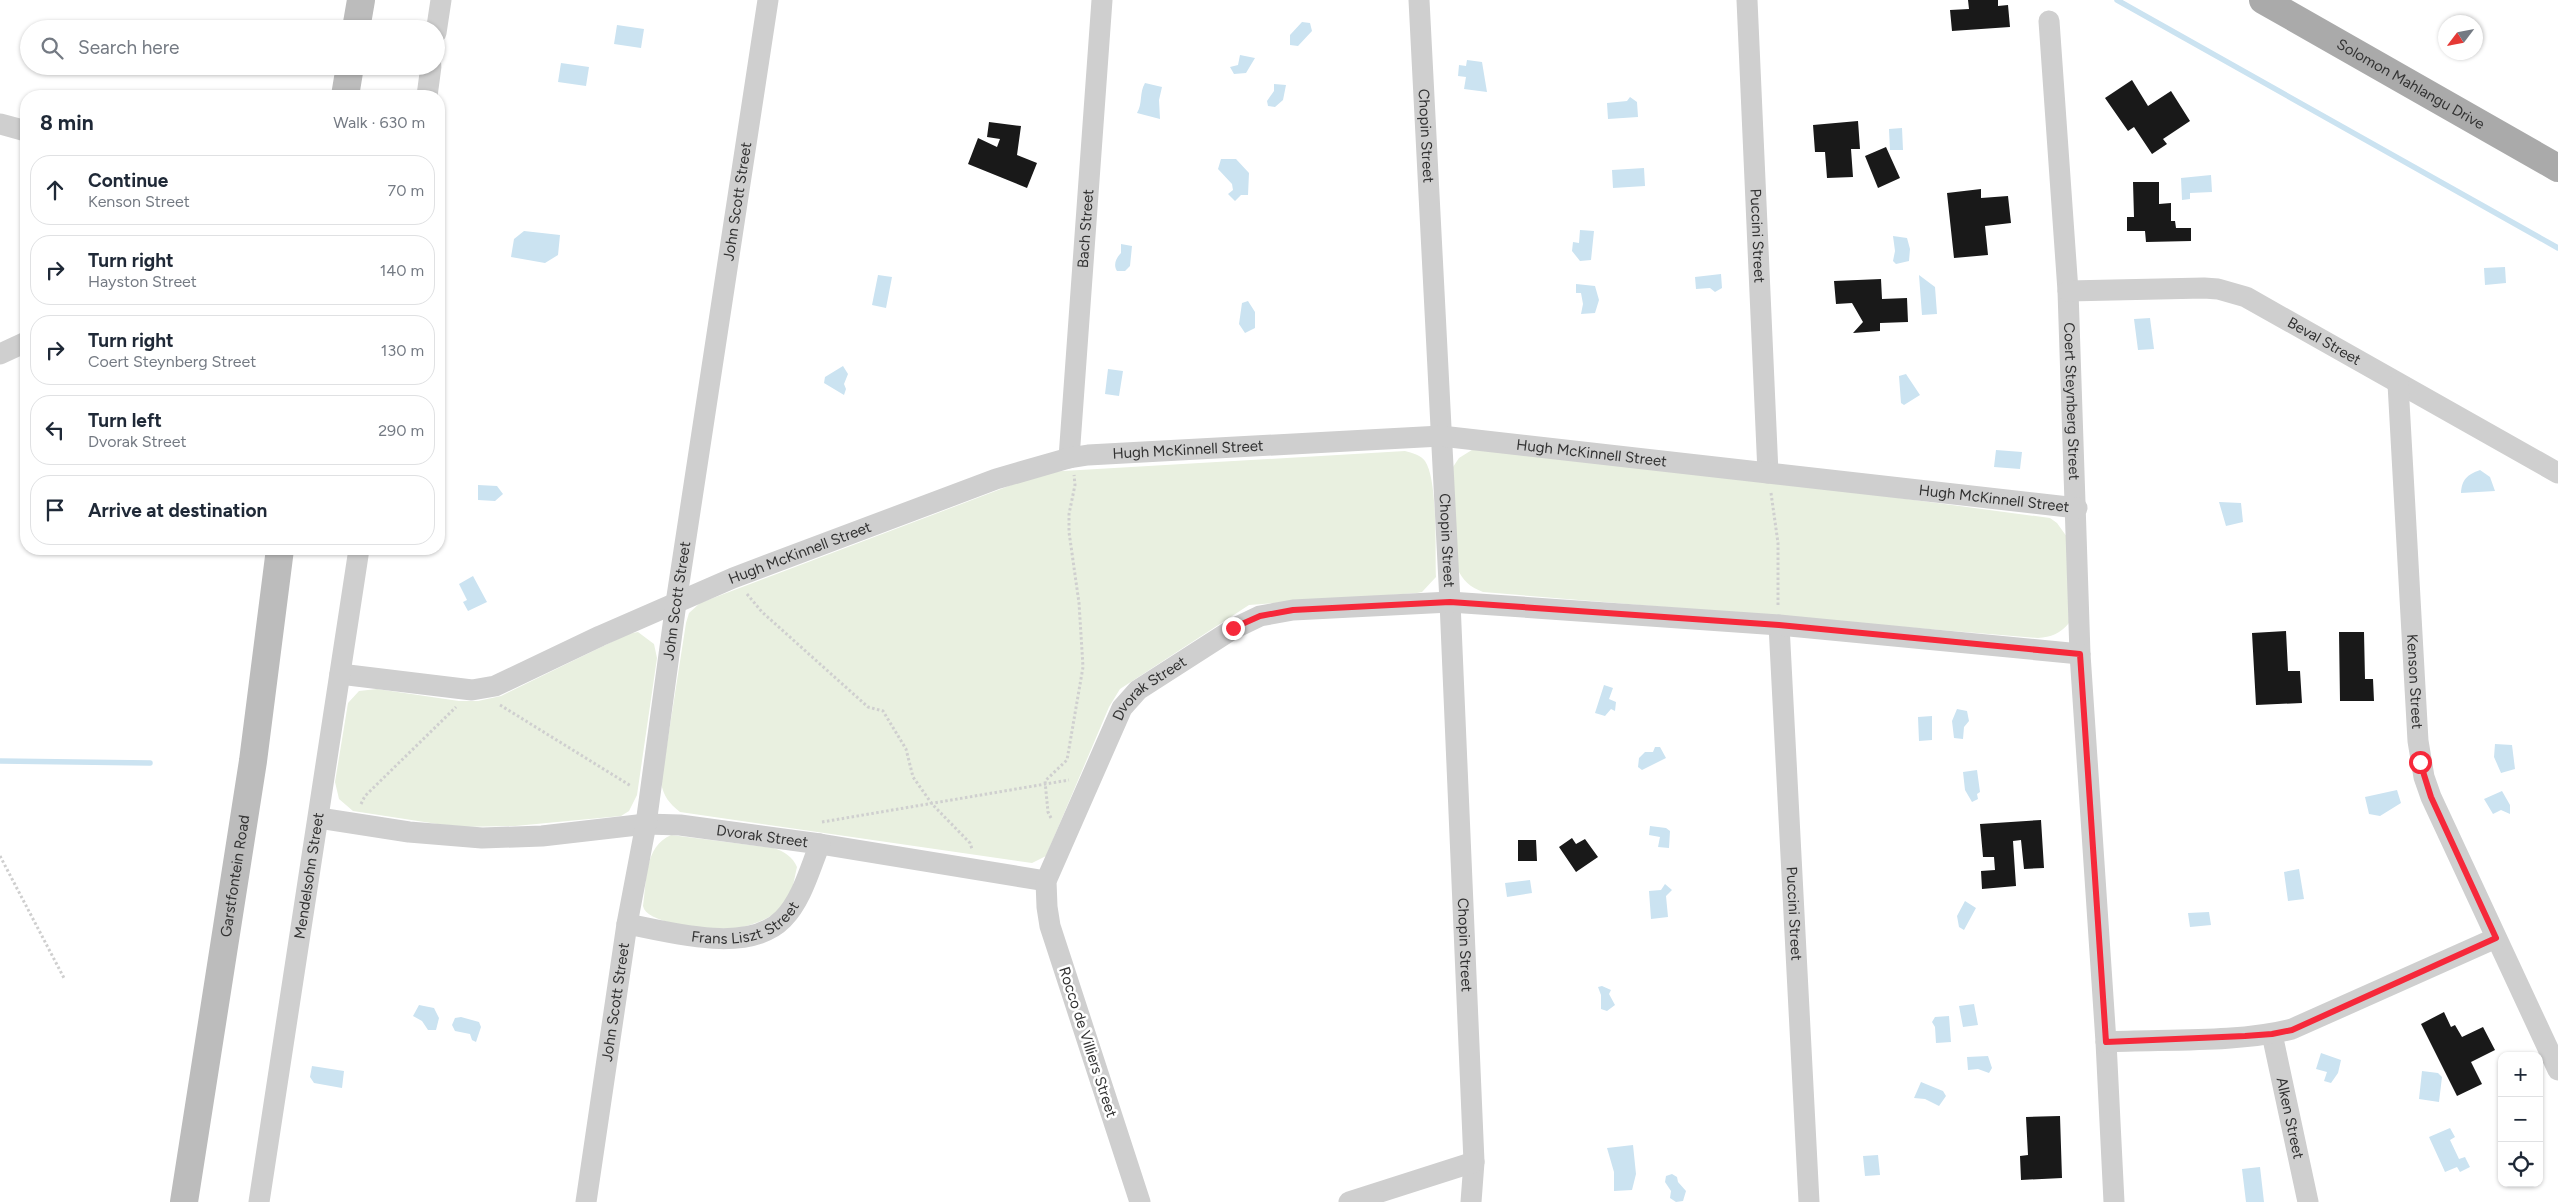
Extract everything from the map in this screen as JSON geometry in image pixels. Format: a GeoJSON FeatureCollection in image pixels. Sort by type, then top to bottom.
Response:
{"type":"FeatureCollection","features":[{"type":"Feature","properties":{"kind":"main road"},"geometry":{"type":"LineString","coordinates":[[358,20],[361,0]]}},
{"type":"Feature","properties":{"kind":"main road","name":"Solomon Mahlangu Drive"},"geometry":{"type":"LineString","coordinates":[[2263,0],[2558,168]]}},
{"type":"Feature","properties":{"kind":"main road"},"geometry":{"type":"LineString","coordinates":[[346,90],[348,75]]}},
{"type":"Feature","properties":{"kind":"main road","name":"Garstfontein Road"},"geometry":{"type":"LineString","coordinates":[[184,1202],[252,761],[279,555]]}},
{"type":"Feature","properties":{"kind":"street"},"geometry":{"type":"LineString","coordinates":[[438,20],[441,0]]}},
{"type":"Feature","properties":{"kind":"street","name":"John Scott Street"},"geometry":{"type":"LineString","coordinates":[[586,1202],[627,924],[646,824],[676,603],[768,0]]}},
{"type":"Feature","properties":{"kind":"street","name":"Bach Street"},"geometry":{"type":"LineString","coordinates":[[1069,458],[1102,0]]}},
{"type":"Feature","properties":{"kind":"street","name":"Chopin Street"},"geometry":{"type":"LineString","coordinates":[[1419,0],[1450,602],[1474,1162],[1471,1202]]}},
{"type":"Feature","properties":{"kind":"street","name":"Puccini Street"},"geometry":{"type":"LineString","coordinates":[[1747,0],[1768,473]]}},
{"type":"Feature","properties":{"kind":"street","name":"Coert Steynberg Street"},"geometry":{"type":"LineString","coordinates":[[2049,22],[2068,292],[2077,508],[2080,654],[2106,1042],[2114,1202]]}},
{"type":"Feature","properties":{"kind":"street"},"geometry":{"type":"LineString","coordinates":[[428,90],[430,75]]}},
{"type":"Feature","properties":{"kind":"street"},"geometry":{"type":"LineString","coordinates":[[0,124],[20,129]]}},
{"type":"Feature","properties":{"kind":"street","name":"Beval Street"},"geometry":{"type":"LineString","coordinates":[[2068,292],[2204,288],[2230,292],[2266,307],[2398,384],[2558,473]]}},
{"type":"Feature","properties":{"kind":"street"},"geometry":{"type":"LineString","coordinates":[[0,354],[20,345]]}},
{"type":"Feature","properties":{"kind":"street","name":"Kenson Street"},"geometry":{"type":"LineString","coordinates":[[2398,384],[2420,762],[2431,797],[2558,1070]]}},
{"type":"Feature","properties":{"kind":"street","name":"Hugh McKinnell Street"},"geometry":{"type":"LineString","coordinates":[[479,689],[733,578],[996,479],[1069,458],[1441,436],[2077,508]]}},
{"type":"Feature","properties":{"kind":"street","name":"Mendelsohn Street"},"geometry":{"type":"LineString","coordinates":[[259,1202],[358,555]]}},
{"type":"Feature","properties":{"kind":"street","name":"Dvorak Street"},"geometry":{"type":"LineString","coordinates":[[319,818],[409,832],[482,838],[542,836],[646,824],[819,833],[980,869],[1046,881],[1065,842],[1116,719],[1129,699],[1151,682],[1245,622],[1260,616],[1293,610],[1450,602],[1779,625],[2080,654]]}},
{"type":"Feature","properties":{"kind":"street","name":"Puccini Street"},"geometry":{"type":"LineString","coordinates":[[1779,625],[1809,1202]]}},
{"type":"Feature","properties":{"kind":"street"},"geometry":{"type":"LineString","coordinates":[[340,674],[479,689]]}},
{"type":"Feature","properties":{"kind":"street","name":"Frans Liszt Street"},"geometry":{"type":"LineString","coordinates":[[627,924],[706,938],[726,939],[746,936],[773,928],[783,920],[796,903],[819,833]]}},
{"type":"Feature","properties":{"kind":"street","name":"Rocco de Villiers Street"},"geometry":{"type":"LineString","coordinates":[[1046,881],[1050,926],[1140,1202]]}},
{"type":"Feature","properties":{"kind":"street"},"geometry":{"type":"LineString","coordinates":[[2106,1042],[2272,1034],[2310,1023],[2496,938]]}},
{"type":"Feature","properties":{"kind":"street","name":"Alken Street"},"geometry":{"type":"LineString","coordinates":[[2272,1034],[2308,1202]]}},
{"type":"Feature","properties":{"kind":"street"},"geometry":{"type":"LineString","coordinates":[[1349,1202],[1474,1162]]}},
{"type":"Feature","properties":{"kind":"path"},"geometry":{"type":"LineString","coordinates":[[1065,842],[1048,812],[1045,781],[1067,760],[1083,667],[1079,603],[1069,514],[1075,485],[1069,458]]}},
{"type":"Feature","properties":{"kind":"path"},"geometry":{"type":"LineString","coordinates":[[1768,473],[1778,544],[1779,625]]}},
{"type":"Feature","properties":{"kind":"path"},"geometry":{"type":"LineString","coordinates":[[733,578],[762,612],[842,684],[868,707],[883,711],[906,749],[913,777],[932,804],[970,842],[980,869]]}},
{"type":"Feature","properties":{"kind":"path"},"geometry":{"type":"LineString","coordinates":[[350,823],[365,796],[479,689],[494,701],[630,785],[650,793]]}},
{"type":"Feature","properties":{"kind":"path"},"geometry":{"type":"LineString","coordinates":[[819,833],[970,795],[1045,785],[1092,776]]}},
{"type":"Feature","properties":{"kind":"path"},"geometry":{"type":"LineString","coordinates":[[0,856],[66,980]]}},
{"type":"Feature","properties":{"kind":"green space"},"geometry":{"type":"Polygon","coordinates":[[[1475,448],[1740,477],[2050,518],[2057,523],[2067,537],[2069,623],[2055,634],[2038,638],[1483,592],[1467,583],[1457,568],[1453,467],[1459,458],[1475,448]]]}},
{"type":"Feature","properties":{"kind":"green space"},"geometry":{"type":"Polygon","coordinates":[[[1405,451],[1421,457],[1429,470],[1434,499],[1436,577],[1422,592],[1417,593],[1249,605],[1120,689],[1109,707],[1046,856],[1032,863],[680,812],[665,796],[661,783],[686,623],[689,613],[700,603],[1046,472],[1405,451]]]}},
{"type":"Feature","properties":{"kind":"green space"},"geometry":{"type":"Polygon","coordinates":[[[638,632],[654,644],[657,658],[637,795],[629,811],[621,816],[515,826],[457,827],[353,811],[339,799],[335,782],[348,703],[359,691],[377,689],[459,701],[478,701],[501,696],[628,634],[638,632]]]}},
{"type":"Feature","properties":{"kind":"green space"},"geometry":{"type":"Polygon","coordinates":[[[671,835],[773,848],[784,853],[791,857],[797,867],[789,899],[778,911],[756,923],[729,929],[685,926],[670,923],[647,913],[643,906],[648,865],[651,856],[662,840],[671,835]]]}},
{"type":"Feature","properties":{"kind":"water"},"geometry":{"type":"Polygon","coordinates":[[[1302,22],[1310,23],[1312,31],[1298,46],[1290,45],[1290,35],[1302,22]]]}},
{"type":"Feature","properties":{"kind":"water"},"geometry":{"type":"Polygon","coordinates":[[[617,25],[644,29],[641,48],[614,44],[617,25]]]}},
{"type":"Feature","properties":{"kind":"water"},"geometry":{"type":"Polygon","coordinates":[[[1240,55],[1255,58],[1246,73],[1234,74],[1230,67],[1238,65],[1240,55]]]}},
{"type":"Feature","properties":{"kind":"water"},"geometry":{"type":"Polygon","coordinates":[[[1467,60],[1482,62],[1487,92],[1464,89],[1466,77],[1458,76],[1459,65],[1466,66],[1467,60]]]}},
{"type":"Feature","properties":{"kind":"water"},"geometry":{"type":"Polygon","coordinates":[[[561,63],[589,67],[586,86],[558,82],[561,63]]]}},
{"type":"Feature","properties":{"kind":"water"},"geometry":{"type":"Polygon","coordinates":[[[1145,83],[1162,87],[1159,100],[1160,119],[1137,113],[1145,83]]]}},
{"type":"Feature","properties":{"kind":"water"},"geometry":{"type":"Polygon","coordinates":[[[1274,84],[1286,85],[1283,100],[1275,107],[1268,106],[1267,101],[1274,91],[1274,84]]]}},
{"type":"Feature","properties":{"kind":"water"},"geometry":{"type":"Polygon","coordinates":[[[1630,97],[1637,102],[1638,117],[1608,119],[1607,103],[1627,101],[1630,97]]]}},
{"type":"Feature","properties":{"kind":"water"},"geometry":{"type":"Polygon","coordinates":[[[1902,128],[1903,150],[1890,150],[1889,129],[1902,128]]]}},
{"type":"Feature","properties":{"kind":"water"},"geometry":{"type":"Polygon","coordinates":[[[1221,159],[1236,159],[1249,173],[1248,195],[1241,195],[1235,201],[1228,194],[1233,190],[1232,184],[1218,169],[1221,159]]]}},
{"type":"Feature","properties":{"kind":"water"},"geometry":{"type":"Polygon","coordinates":[[[1644,168],[1645,186],[1613,188],[1612,170],[1644,168]]]}},
{"type":"Feature","properties":{"kind":"water"},"geometry":{"type":"Polygon","coordinates":[[[2211,175],[2212,192],[2190,193],[2190,199],[2182,200],[2181,178],[2211,175]]]}},
{"type":"Feature","properties":{"kind":"water"},"geometry":{"type":"Polygon","coordinates":[[[1580,230],[1594,231],[1591,260],[1580,261],[1572,251],[1573,242],[1579,243],[1580,230]]]}},
{"type":"Feature","properties":{"kind":"water"},"geometry":{"type":"Polygon","coordinates":[[[524,231],[560,235],[558,255],[545,263],[511,257],[514,239],[524,231]]]}},
{"type":"Feature","properties":{"kind":"water"},"geometry":{"type":"Polygon","coordinates":[[[1893,236],[1907,238],[1910,249],[1909,261],[1896,264],[1893,261],[1895,251],[1893,236]]]}},
{"type":"Feature","properties":{"kind":"water"},"geometry":{"type":"Polygon","coordinates":[[[1121,244],[1132,246],[1130,266],[1125,271],[1117,271],[1115,264],[1116,259],[1121,253],[1121,244]]]}},
{"type":"Feature","properties":{"kind":"water"},"geometry":{"type":"Polygon","coordinates":[[[2505,267],[2506,283],[2485,285],[2484,268],[2505,267]]]}},
{"type":"Feature","properties":{"kind":"water"},"geometry":{"type":"Polygon","coordinates":[[[1721,274],[1722,288],[1715,292],[1710,288],[1696,289],[1695,277],[1721,274]]]}},
{"type":"Feature","properties":{"kind":"water"},"geometry":{"type":"Polygon","coordinates":[[[878,275],[892,277],[886,308],[872,305],[878,275]]]}},
{"type":"Feature","properties":{"kind":"water"},"geometry":{"type":"Polygon","coordinates":[[[1919,275],[1935,287],[1937,314],[1922,315],[1919,275]]]}},
{"type":"Feature","properties":{"kind":"water"},"geometry":{"type":"Polygon","coordinates":[[[1576,284],[1595,286],[1599,300],[1595,313],[1581,314],[1583,304],[1581,293],[1576,293],[1576,284]]]}},
{"type":"Feature","properties":{"kind":"water"},"geometry":{"type":"Polygon","coordinates":[[[1248,301],[1255,312],[1255,328],[1245,333],[1239,324],[1242,303],[1248,301]]]}},
{"type":"Feature","properties":{"kind":"water"},"geometry":{"type":"Polygon","coordinates":[[[2150,318],[2154,349],[2138,350],[2134,319],[2150,318]]]}},
{"type":"Feature","properties":{"kind":"water"},"geometry":{"type":"Polygon","coordinates":[[[843,366],[848,374],[844,384],[846,389],[844,395],[824,383],[825,377],[843,366]]]}},
{"type":"Feature","properties":{"kind":"water"},"geometry":{"type":"Polygon","coordinates":[[[1108,369],[1123,371],[1119,396],[1105,394],[1108,369]]]}},
{"type":"Feature","properties":{"kind":"water"},"geometry":{"type":"Polygon","coordinates":[[[1906,374],[1920,395],[1904,405],[1901,403],[1899,376],[1906,374]]]}},
{"type":"Feature","properties":{"kind":"water"},"geometry":{"type":"Polygon","coordinates":[[[1996,450],[2022,452],[2020,469],[1994,467],[1996,450]]]}},
{"type":"Feature","properties":{"kind":"water"},"geometry":{"type":"Polygon","coordinates":[[[2480,470],[2490,477],[2495,491],[2461,493],[2466,478],[2480,470]]]}},
{"type":"Feature","properties":{"kind":"water"},"geometry":{"type":"Polygon","coordinates":[[[478,485],[497,486],[503,494],[495,501],[478,500],[478,485]]]}},
{"type":"Feature","properties":{"kind":"water"},"geometry":{"type":"Polygon","coordinates":[[[2219,502],[2241,503],[2243,522],[2226,526],[2219,502]]]}},
{"type":"Feature","properties":{"kind":"water"},"geometry":{"type":"Polygon","coordinates":[[[473,576],[487,602],[468,611],[463,602],[467,600],[459,584],[473,576]]]}},
{"type":"Feature","properties":{"kind":"water"},"geometry":{"type":"Polygon","coordinates":[[[1604,685],[1613,688],[1609,699],[1616,702],[1615,711],[1611,709],[1605,716],[1595,713],[1604,685]]]}},
{"type":"Feature","properties":{"kind":"water"},"geometry":{"type":"Polygon","coordinates":[[[1957,709],[1967,711],[1969,721],[1964,727],[1963,739],[1954,738],[1952,721],[1957,709]]]}},
{"type":"Feature","properties":{"kind":"water"},"geometry":{"type":"Polygon","coordinates":[[[1932,716],[1932,740],[1919,741],[1918,717],[1932,716]]]}},
{"type":"Feature","properties":{"kind":"water"},"geometry":{"type":"Polygon","coordinates":[[[2495,744],[2512,745],[2515,769],[2501,773],[2494,757],[2495,744]]]}},
{"type":"Feature","properties":{"kind":"water"},"geometry":{"type":"Polygon","coordinates":[[[1655,747],[1660,747],[1666,758],[1642,770],[1638,767],[1639,758],[1645,752],[1653,752],[1655,747]]]}},
{"type":"Feature","properties":{"kind":"water"},"geometry":{"type":"Polygon","coordinates":[[[1977,770],[1980,792],[1977,794],[1978,799],[1972,802],[1965,790],[1963,772],[1977,770]]]}},
{"type":"Feature","properties":{"kind":"water"},"geometry":{"type":"Polygon","coordinates":[[[2397,790],[2401,803],[2380,816],[2369,814],[2365,797],[2397,790]]]}},
{"type":"Feature","properties":{"kind":"water"},"geometry":{"type":"Polygon","coordinates":[[[2502,791],[2510,805],[2510,814],[2501,810],[2493,814],[2484,799],[2502,791]]]}},
{"type":"Feature","properties":{"kind":"water"},"geometry":{"type":"Polygon","coordinates":[[[1650,826],[1666,828],[1670,831],[1669,848],[1658,847],[1660,837],[1649,835],[1650,826]]]}},
{"type":"Feature","properties":{"kind":"water"},"geometry":{"type":"Polygon","coordinates":[[[2299,869],[2304,899],[2288,901],[2284,872],[2299,869]]]}},
{"type":"Feature","properties":{"kind":"water"},"geometry":{"type":"Polygon","coordinates":[[[1530,880],[1532,893],[1507,897],[1505,883],[1530,880]]]}},
{"type":"Feature","properties":{"kind":"water"},"geometry":{"type":"Polygon","coordinates":[[[1665,884],[1672,890],[1666,896],[1668,917],[1651,919],[1649,891],[1661,890],[1665,884]]]}},
{"type":"Feature","properties":{"kind":"water"},"geometry":{"type":"Polygon","coordinates":[[[1965,901],[1976,908],[1964,930],[1959,927],[1957,916],[1965,901]]]}},
{"type":"Feature","properties":{"kind":"water"},"geometry":{"type":"Polygon","coordinates":[[[2209,912],[2211,925],[2190,927],[2188,913],[2209,912]]]}},
{"type":"Feature","properties":{"kind":"water"},"geometry":{"type":"Polygon","coordinates":[[[1602,986],[1611,990],[1609,994],[1615,1005],[1607,1011],[1601,1009],[1601,995],[1598,987],[1602,986]]]}},
{"type":"Feature","properties":{"kind":"water"},"geometry":{"type":"Polygon","coordinates":[[[1974,1004],[1978,1025],[1963,1027],[1959,1006],[1974,1004]]]}},
{"type":"Feature","properties":{"kind":"water"},"geometry":{"type":"Polygon","coordinates":[[[419,1005],[434,1008],[439,1018],[436,1030],[428,1030],[422,1021],[413,1016],[419,1005]]]}},
{"type":"Feature","properties":{"kind":"water"},"geometry":{"type":"Polygon","coordinates":[[[1949,1016],[1951,1042],[1936,1043],[1935,1027],[1932,1022],[1935,1017],[1949,1016]]]}},
{"type":"Feature","properties":{"kind":"water"},"geometry":{"type":"Polygon","coordinates":[[[461,1017],[479,1022],[481,1027],[476,1042],[472,1040],[470,1034],[455,1031],[452,1025],[455,1018],[461,1017]]]}},
{"type":"Feature","properties":{"kind":"water"},"geometry":{"type":"Polygon","coordinates":[[[2321,1053],[2341,1060],[2338,1073],[2331,1083],[2324,1081],[2327,1072],[2316,1069],[2321,1053]]]}},
{"type":"Feature","properties":{"kind":"water"},"geometry":{"type":"Polygon","coordinates":[[[1988,1056],[1992,1068],[1989,1073],[1978,1069],[1968,1070],[1967,1057],[1988,1056]]]}},
{"type":"Feature","properties":{"kind":"water"},"geometry":{"type":"Polygon","coordinates":[[[312,1066],[344,1071],[342,1088],[314,1083],[310,1077],[312,1066]]]}},
{"type":"Feature","properties":{"kind":"water"},"geometry":{"type":"Polygon","coordinates":[[[2422,1071],[2438,1073],[2442,1077],[2439,1102],[2419,1099],[2422,1071]]]}},
{"type":"Feature","properties":{"kind":"water"},"geometry":{"type":"Polygon","coordinates":[[[1921,1082],[1943,1091],[1946,1096],[1939,1106],[1925,1099],[1914,1098],[1921,1082]]]}},
{"type":"Feature","properties":{"kind":"water"},"geometry":{"type":"Polygon","coordinates":[[[2450,1128],[2455,1137],[2450,1140],[2459,1159],[2465,1157],[2470,1167],[2460,1172],[2457,1167],[2445,1172],[2429,1137],[2450,1128]]]}},
{"type":"Feature","properties":{"kind":"water"},"geometry":{"type":"Polygon","coordinates":[[[1633,1145],[1636,1174],[1632,1190],[1614,1191],[1614,1172],[1607,1148],[1633,1145]]]}},
{"type":"Feature","properties":{"kind":"water"},"geometry":{"type":"Polygon","coordinates":[[[1878,1155],[1880,1175],[1865,1176],[1863,1156],[1878,1155]]]}},
{"type":"Feature","properties":{"kind":"water"},"geometry":{"type":"Polygon","coordinates":[[[2260,1167],[2264,1202],[2246,1202],[2242,1169],[2260,1167]]]}},
{"type":"Feature","properties":{"kind":"water"},"geometry":{"type":"Polygon","coordinates":[[[1672,1174],[1677,1177],[1678,1182],[1686,1191],[1683,1201],[1676,1202],[1670,1198],[1671,1191],[1665,1182],[1666,1176],[1672,1174]]]}},
{"type":"Feature","properties":{"kind":"building"},"geometry":{"type":"Polygon","coordinates":[[[1968,0],[1998,0],[1998,6],[2008,5],[2010,27],[1952,31],[1950,10],[1969,9],[1968,0]]]}},
{"type":"Feature","properties":{"kind":"building"},"geometry":{"type":"Polygon","coordinates":[[[2132,80],[2148,106],[2171,91],[2190,121],[2163,139],[2167,144],[2152,154],[2134,127],[2128,131],[2105,98],[2132,80]]]}},
{"type":"Feature","properties":{"kind":"building"},"geometry":{"type":"Polygon","coordinates":[[[1858,121],[1860,149],[1851,149],[1853,177],[1827,178],[1825,152],[1815,152],[1813,125],[1858,121]]]}},
{"type":"Feature","properties":{"kind":"building"},"geometry":{"type":"Polygon","coordinates":[[[989,122],[1021,126],[1017,155],[1037,163],[1027,188],[968,164],[978,138],[997,147],[1000,139],[987,137],[989,122]]]}},
{"type":"Feature","properties":{"kind":"building"},"geometry":{"type":"Polygon","coordinates":[[[1886,147],[1900,178],[1878,188],[1865,156],[1886,147]]]}},
{"type":"Feature","properties":{"kind":"building"},"geometry":{"type":"Polygon","coordinates":[[[2133,182],[2159,182],[2159,204],[2171,203],[2171,221],[2175,221],[2176,228],[2191,228],[2191,241],[2146,242],[2145,231],[2127,231],[2127,217],[2134,217],[2133,182]]]}},
{"type":"Feature","properties":{"kind":"building"},"geometry":{"type":"Polygon","coordinates":[[[1981,189],[1981,198],[2008,196],[2011,223],[1985,226],[1988,255],[1954,258],[1947,193],[1981,189]]]}},
{"type":"Feature","properties":{"kind":"building"},"geometry":{"type":"Polygon","coordinates":[[[1881,279],[1882,299],[1907,298],[1908,322],[1880,323],[1880,331],[1853,333],[1863,322],[1852,303],[1836,304],[1834,281],[1881,279]]]}},
{"type":"Feature","properties":{"kind":"building"},"geometry":{"type":"Polygon","coordinates":[[[2286,631],[2288,671],[2300,671],[2302,703],[2256,705],[2252,633],[2286,631]]]}},
{"type":"Feature","properties":{"kind":"building"},"geometry":{"type":"Polygon","coordinates":[[[2339,632],[2364,632],[2365,679],[2373,679],[2374,701],[2340,701],[2339,632]]]}},
{"type":"Feature","properties":{"kind":"building"},"geometry":{"type":"Polygon","coordinates":[[[2041,820],[2044,868],[2024,869],[2021,840],[2013,841],[2016,886],[1982,889],[1981,871],[1995,870],[1994,857],[1983,857],[1980,824],[2041,820]]]}},
{"type":"Feature","properties":{"kind":"building"},"geometry":{"type":"Polygon","coordinates":[[[1572,838],[1576,844],[1585,839],[1598,857],[1576,872],[1559,847],[1572,838]]]}},
{"type":"Feature","properties":{"kind":"building"},"geometry":{"type":"Polygon","coordinates":[[[1518,840],[1536,840],[1537,861],[1518,861],[1518,840]]]}},
{"type":"Feature","properties":{"kind":"building"},"geometry":{"type":"Polygon","coordinates":[[[2444,1012],[2451,1027],[2455,1025],[2462,1037],[2483,1027],[2495,1050],[2471,1062],[2482,1084],[2457,1096],[2421,1024],[2444,1012]]]}},
{"type":"Feature","properties":{"kind":"building"},"geometry":{"type":"Polygon","coordinates":[[[2060,1116],[2062,1178],[2021,1180],[2020,1156],[2028,1155],[2026,1117],[2060,1116]]]}},
{"type":"Feature","properties":{"kind":"waterway"},"geometry":{"type":"LineString","coordinates":[[2117,0],[2558,248]]}},
{"type":"Feature","properties":{"kind":"waterway"},"geometry":{"type":"LineString","coordinates":[[0,761],[150,763]]}},
{"type":"Feature","properties":{"kind":"route"},"geometry":{"type":"LineString","coordinates":[[1233,628],[1260,616],[1293,610],[1450,602],[1779,625],[2080,654],[2106,1042],[2245,1036],[2292,1030],[2496,938],[2431,797],[2420,762]]}}]}
